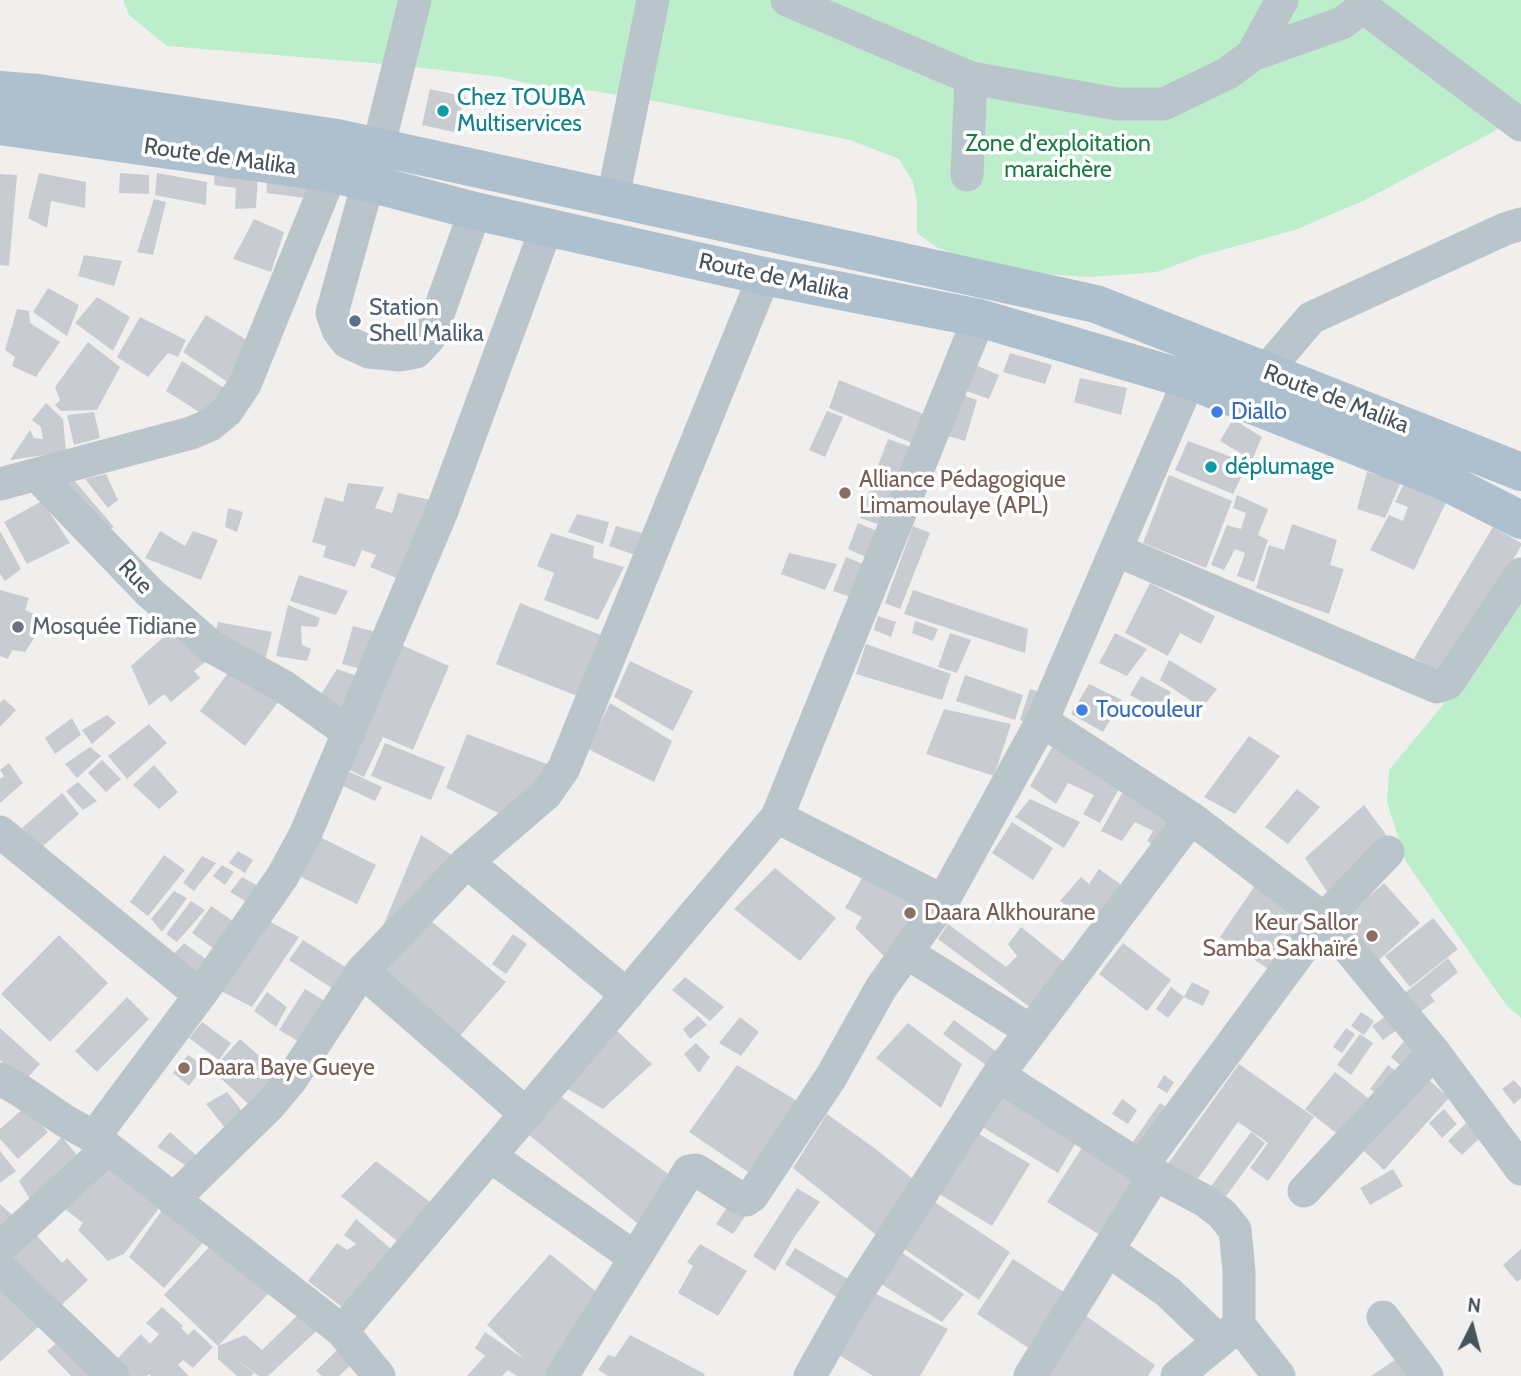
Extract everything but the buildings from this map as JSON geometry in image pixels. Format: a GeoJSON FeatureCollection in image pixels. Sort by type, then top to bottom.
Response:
{"type":"FeatureCollection","features":[{"type":"Feature","properties":{"kind":"main road","name":"Route de Malika"},"geometry":{"type":"LineString","coordinates":[[0,90],[38,93],[310,134],[475,211],[764,276],[979,318],[1189,380],[1443,480],[1521,520]]}},
{"type":"Feature","properties":{"kind":"main road","name":"Route de Malika"},"geometry":{"type":"LineString","coordinates":[[0,126],[331,173],[373,165],[613,198],[1096,304],[1521,472]]}},
{"type":"Feature","properties":{"kind":"street"},"geometry":{"type":"LineString","coordinates":[[415,0],[332,313],[346,342],[369,352],[400,355],[416,352],[430,337],[475,211]]}},
{"type":"Feature","properties":{"kind":"street"},"geometry":{"type":"LineString","coordinates":[[613,198],[653,0]]}},
{"type":"Feature","properties":{"kind":"street"},"geometry":{"type":"LineString","coordinates":[[787,0],[971,78],[1117,104],[1164,104],[1228,73],[1252,55],[1342,23],[1362,3],[1521,125]]}},
{"type":"Feature","properties":{"kind":"street"},"geometry":{"type":"LineString","coordinates":[[1252,55],[1282,0]]}},
{"type":"Feature","properties":{"kind":"street"},"geometry":{"type":"LineString","coordinates":[[967,175],[971,78]]}},
{"type":"Feature","properties":{"kind":"street"},"geometry":{"type":"LineString","coordinates":[[0,484],[191,433],[210,425],[227,411],[245,384],[331,173]]}},
{"type":"Feature","properties":{"kind":"street"},"geometry":{"type":"LineString","coordinates":[[1266,371],[1311,318],[1516,219]]}},
{"type":"Feature","properties":{"kind":"street"},"geometry":{"type":"LineString","coordinates":[[0,1248],[101,1142],[282,877],[304,835],[349,733],[442,511],[547,226]]}},
{"type":"Feature","properties":{"kind":"street"},"geometry":{"type":"LineString","coordinates":[[173,1200],[270,1105],[291,1080],[362,971],[467,862],[546,794],[564,768],[764,276]]}},
{"type":"Feature","properties":{"kind":"street"},"geometry":{"type":"LineString","coordinates":[[342,1331],[777,817],[979,318]]}},
{"type":"Feature","properties":{"kind":"street"},"geometry":{"type":"LineString","coordinates":[[562,1376],[689,1171],[696,1170],[740,1198],[746,1200],[752,1196],[831,1077],[881,988],[943,901],[1042,721],[1189,380]]}},
{"type":"Feature","properties":{"kind":"street","name":"Rue"},"geometry":{"type":"LineString","coordinates":[[37,475],[149,592],[212,647],[283,686],[349,733]]}},
{"type":"Feature","properties":{"kind":"street"},"geometry":{"type":"LineString","coordinates":[[1116,550],[1437,687],[1448,683],[1521,574]]}},
{"type":"Feature","properties":{"kind":"street"},"geometry":{"type":"LineString","coordinates":[[1042,721],[1191,818],[1324,919],[1434,1052],[1521,1169]]}},
{"type":"Feature","properties":{"kind":"street"},"geometry":{"type":"LineString","coordinates":[[777,817],[943,901]]}},
{"type":"Feature","properties":{"kind":"street"},"geometry":{"type":"LineString","coordinates":[[810,1376],[854,1298],[998,1075],[1191,818]]}},
{"type":"Feature","properties":{"kind":"street"},"geometry":{"type":"LineString","coordinates":[[0,832],[200,995]]}},
{"type":"Feature","properties":{"kind":"street"},"geometry":{"type":"LineString","coordinates":[[1030,1376],[1109,1251],[1148,1170],[1324,919],[1388,852]]}},
{"type":"Feature","properties":{"kind":"street"},"geometry":{"type":"LineString","coordinates":[[467,862],[627,995]]}},
{"type":"Feature","properties":{"kind":"street"},"geometry":{"type":"LineString","coordinates":[[906,952],[1031,1031]]}},
{"type":"Feature","properties":{"kind":"street"},"geometry":{"type":"LineString","coordinates":[[362,971],[526,1114]]}},
{"type":"Feature","properties":{"kind":"street"},"geometry":{"type":"LineString","coordinates":[[1304,1191],[1434,1052]]}},
{"type":"Feature","properties":{"kind":"street"},"geometry":{"type":"LineString","coordinates":[[998,1075],[1148,1170],[1205,1200],[1222,1214],[1235,1230],[1239,1270],[1229,1333],[1177,1376]]}},
{"type":"Feature","properties":{"kind":"street"},"geometry":{"type":"LineString","coordinates":[[0,1079],[101,1142],[342,1331],[379,1376]]}},
{"type":"Feature","properties":{"kind":"street"},"geometry":{"type":"LineString","coordinates":[[490,1156],[634,1257]]}},
{"type":"Feature","properties":{"kind":"street"},"geometry":{"type":"LineString","coordinates":[[1109,1251],[1229,1333],[1279,1376]]}},
{"type":"Feature","properties":{"kind":"street"},"geometry":{"type":"LineString","coordinates":[[0,1268],[113,1376]]}},
{"type":"Feature","properties":{"kind":"street"},"geometry":{"type":"LineString","coordinates":[[1383,1317],[1427,1376]]}},
{"type":"Feature","properties":{"kind":"green space","name":"Zone d'exploitation maraichère"},"geometry":{"type":"Polygon","coordinates":[[[123,0],[1521,0],[1521,113],[1493,132],[1365,200],[1295,230],[1200,256],[1157,272],[1090,277],[1015,272],[971,261],[936,247],[917,233],[917,202],[913,182],[899,159],[850,140],[660,102],[531,84],[501,77],[396,65],[167,46],[129,15],[123,0]]]}},
{"type":"Feature","properties":{"kind":"green space"},"geometry":{"type":"Polygon","coordinates":[[[1521,579],[1521,1018],[1507,1006],[1406,862],[1387,802],[1389,770],[1443,705],[1476,643],[1521,579]]]}},
{"type":"Feature","properties":{"kind":"place","name":"Chez TOUBA Multiservices"},"geometry":{"type":"Point","coordinates":[443,111]}},
{"type":"Feature","properties":{"kind":"place","name":"Station Shell Malika"},"geometry":{"type":"Point","coordinates":[355,321]}},
{"type":"Feature","properties":{"kind":"place","name":"Diallo"},"geometry":{"type":"Point","coordinates":[1217,412]}},
{"type":"Feature","properties":{"kind":"place","name":"déplumage"},"geometry":{"type":"Point","coordinates":[1211,467]}},
{"type":"Feature","properties":{"kind":"place","name":"Alliance Pédagogique Limamoulaye (APL)"},"geometry":{"type":"Point","coordinates":[845,493]}},
{"type":"Feature","properties":{"kind":"place","name":"Mosquée Tidiane"},"geometry":{"type":"Point","coordinates":[18,627]}},
{"type":"Feature","properties":{"kind":"place","name":"Toucouleur"},"geometry":{"type":"Point","coordinates":[1082,710]}},
{"type":"Feature","properties":{"kind":"place","name":"Daara Alkhourane"},"geometry":{"type":"Point","coordinates":[910,913]}},
{"type":"Feature","properties":{"kind":"place","name":"Keur Sallor Samba Sakhaïré"},"geometry":{"type":"Point","coordinates":[1372,936]}},
{"type":"Feature","properties":{"kind":"place","name":"Daara Baye Gueye"},"geometry":{"type":"Point","coordinates":[184,1068]}}]}
